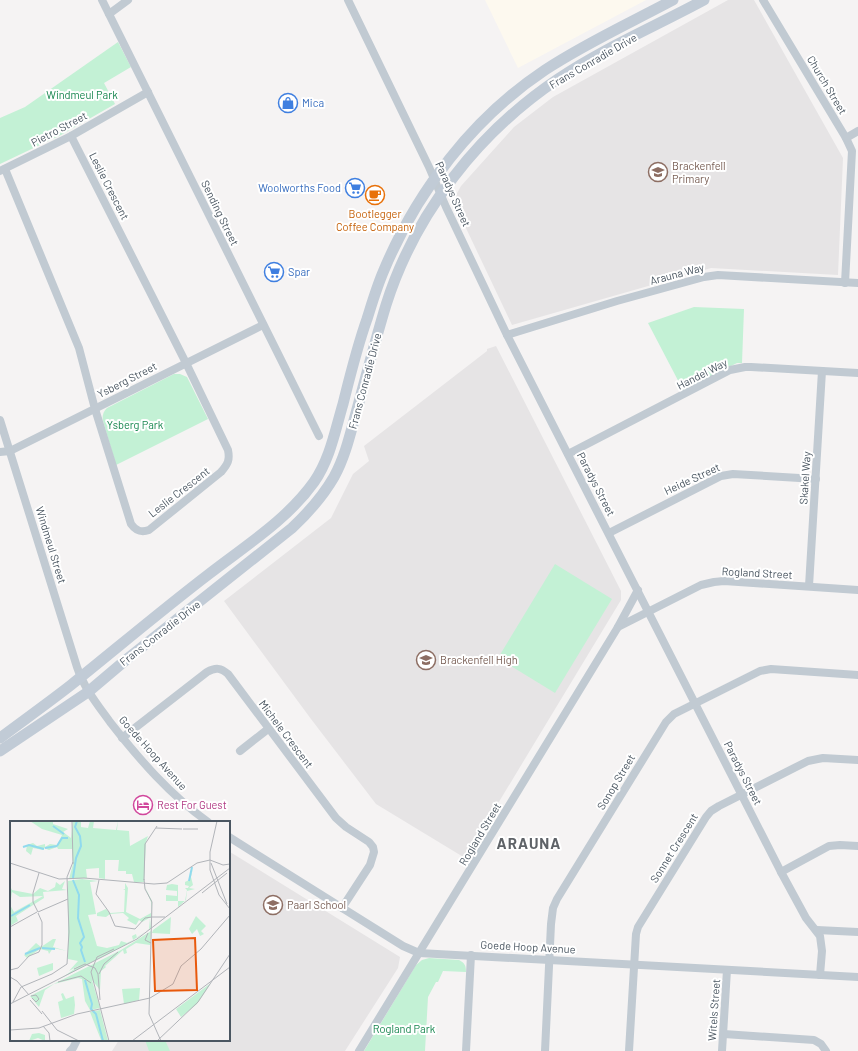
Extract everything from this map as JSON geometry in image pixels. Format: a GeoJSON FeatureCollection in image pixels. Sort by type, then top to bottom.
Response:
{"type":"FeatureCollection","features":[{"type":"Feature","properties":{"kind":"street","name":"Sending Street"},"geometry":{"type":"LineString","coordinates":[[102,0],[319,436]]}},
{"type":"Feature","properties":{"kind":"street"},"geometry":{"type":"LineString","coordinates":[[109,14],[128,0]]}},
{"type":"Feature","properties":{"kind":"street","name":"Paradys Street"},"geometry":{"type":"LineString","coordinates":[[348,0],[507,335],[781,872],[806,918],[817,930],[820,936],[822,951],[820,975]]}},
{"type":"Feature","properties":{"kind":"street","name":"Frans Conradie Drive"},"geometry":{"type":"LineString","coordinates":[[0,738],[266,531],[291,509],[315,481],[322,469],[336,431],[364,327],[384,269],[412,215],[434,180],[449,160],[477,127],[499,106],[524,86],[568,56],[673,0]]}},
{"type":"Feature","properties":{"kind":"street","name":"Frans Conradie Drive"},"geometry":{"type":"LineString","coordinates":[[0,751],[88,692],[127,658],[292,528],[309,512],[334,477],[348,444],[386,303],[416,235],[441,194],[496,128],[537,94],[588,60],[704,0]]}},
{"type":"Feature","properties":{"kind":"street","name":"Church Street"},"geometry":{"type":"LineString","coordinates":[[763,0],[846,138],[852,151],[845,283]]}},
{"type":"Feature","properties":{"kind":"street","name":"Pietro Street"},"geometry":{"type":"LineString","coordinates":[[3,170],[71,136],[148,92]]}},
{"type":"Feature","properties":{"kind":"street"},"geometry":{"type":"LineString","coordinates":[[846,138],[858,131]]}},
{"type":"Feature","properties":{"kind":"street","name":"Leslie Crescent"},"geometry":{"type":"LineString","coordinates":[[3,170],[70,324],[131,524],[136,530],[144,532],[149,530],[221,472],[229,460],[228,450],[186,363],[71,136]]}},
{"type":"Feature","properties":{"kind":"street","name":"Arauna Way"},"geometry":{"type":"LineString","coordinates":[[507,335],[617,301],[704,277],[718,275],[858,283]]}},
{"type":"Feature","properties":{"kind":"street","name":"Ysberg Street"},"geometry":{"type":"LineString","coordinates":[[0,452],[10,450],[263,324]]}},
{"type":"Feature","properties":{"kind":"street","name":"Handel Way"},"geometry":{"type":"LineString","coordinates":[[568,454],[730,370],[751,367],[858,373]]}},
{"type":"Feature","properties":{"kind":"street","name":"Skakel Way"},"geometry":{"type":"LineString","coordinates":[[809,586],[822,371]]}},
{"type":"Feature","properties":{"kind":"street","name":"Windmeul Street"},"geometry":{"type":"LineString","coordinates":[[0,420],[80,677],[88,692]]}},
{"type":"Feature","properties":{"kind":"street","name":"Heide Street"},"geometry":{"type":"LineString","coordinates":[[608,533],[721,476],[733,474],[816,479]]}},
{"type":"Feature","properties":{"kind":"street","name":"Rogland Street"},"geometry":{"type":"LineString","coordinates":[[618,628],[707,583],[724,581],[858,590]]}},
{"type":"Feature","properties":{"kind":"street","name":"Rogland Street"},"geometry":{"type":"LineString","coordinates":[[359,1051],[618,628],[638,590]]}},
{"type":"Feature","properties":{"kind":"street","name":"Michele Crescent"},"geometry":{"type":"LineString","coordinates":[[122,738],[207,672],[214,668],[223,670],[228,674],[336,818],[346,828],[370,842],[373,847],[373,857],[370,865],[342,908]]}},
{"type":"Feature","properties":{"kind":"street","name":"Sonop Street"},"geometry":{"type":"LineString","coordinates":[[545,1051],[553,908],[557,899],[666,722],[674,714],[764,670],[771,669],[858,675]]}},
{"type":"Feature","properties":{"kind":"street","name":"Goede Hoop Avenue"},"geometry":{"type":"LineString","coordinates":[[88,692],[122,738],[152,772],[199,819]]}},
{"type":"Feature","properties":{"kind":"street"},"geometry":{"type":"LineString","coordinates":[[240,751],[268,729]]}},
{"type":"Feature","properties":{"kind":"street","name":"Sonnet Crescent"},"geometry":{"type":"LineString","coordinates":[[629,1051],[634,941],[638,927],[702,824],[712,811],[798,765],[815,759],[858,760]]}},
{"type":"Feature","properties":{"kind":"street","name":"Goede Hoop Avenue"},"geometry":{"type":"LineString","coordinates":[[230,838],[403,946],[418,953],[858,977]]}},
{"type":"Feature","properties":{"kind":"street"},"geometry":{"type":"LineString","coordinates":[[781,872],[829,846],[858,846]]}},
{"type":"Feature","properties":{"kind":"street"},"geometry":{"type":"LineString","coordinates":[[817,930],[858,932]]}},
{"type":"Feature","properties":{"kind":"street"},"geometry":{"type":"LineString","coordinates":[[466,1051],[471,955]]}},
{"type":"Feature","properties":{"kind":"street","name":"Witels Street"},"geometry":{"type":"LineString","coordinates":[[722,1051],[727,970]]}},
{"type":"Feature","properties":{"kind":"street"},"geometry":{"type":"LineString","coordinates":[[724,1034],[814,1040],[821,1044],[826,1051]]}},
{"type":"Feature","properties":{"kind":"street"},"geometry":{"type":"LineString","coordinates":[[70,1051],[76,1041]]}},
{"type":"Feature","properties":{"kind":"shaded area"},"geometry":{"type":"Polygon","coordinates":[[[485,0],[646,0],[518,68],[485,0]]]}},
{"type":"Feature","properties":{"kind":"shaded area","name":"Brackenfell Primary"},"geometry":{"type":"Polygon","coordinates":[[[728,0],[754,0],[843,158],[838,275],[711,268],[512,325],[455,205],[456,195],[461,186],[514,127],[553,97],[728,0]]]}},
{"type":"Feature","properties":{"kind":"shaded area","name":"Brackenfell High"},"geometry":{"type":"Polygon","coordinates":[[[496,346],[621,591],[621,600],[465,858],[376,804],[224,601],[331,518],[353,474],[369,461],[364,446],[487,351],[487,349],[496,346]]]}},
{"type":"Feature","properties":{"kind":"shaded area","name":"Paarl School"},"geometry":{"type":"Polygon","coordinates":[[[230,852],[400,957],[398,968],[345,1051],[112,1051],[118,1041],[230,1041],[230,852]]]}},
{"type":"Feature","properties":{"kind":"green space","name":"Windmeul Park"},"geometry":{"type":"Polygon","coordinates":[[[118,42],[131,67],[104,83],[115,104],[61,135],[0,164],[0,118],[25,107],[118,42]]]}},
{"type":"Feature","properties":{"kind":"green space"},"geometry":{"type":"Polygon","coordinates":[[[694,307],[744,309],[742,363],[737,363],[683,390],[648,323],[694,307]]]}},
{"type":"Feature","properties":{"kind":"green space","name":"Ysberg Park"},"geometry":{"type":"Polygon","coordinates":[[[174,374],[180,374],[187,377],[208,419],[116,465],[103,421],[105,411],[107,408],[174,374]]]}},
{"type":"Feature","properties":{"kind":"green space"},"geometry":{"type":"Polygon","coordinates":[[[555,564],[612,599],[555,693],[498,658],[555,564]]]}},
{"type":"Feature","properties":{"kind":"green space","name":"Rogland Park"},"geometry":{"type":"Polygon","coordinates":[[[429,958],[459,960],[465,965],[466,972],[443,971],[428,997],[425,1051],[364,1051],[416,965],[422,960],[429,958]]]}},
{"type":"Feature","properties":{"kind":"green space"},"geometry":{"type":"Polygon","coordinates":[[[145,1041],[165,1041],[170,1051],[149,1051],[145,1041]]]}},
{"type":"Feature","properties":{"kind":"place","name":"Mica"},"geometry":{"type":"Point","coordinates":[288,103]}},
{"type":"Feature","properties":{"kind":"place","name":"Brackenfell Primary"},"geometry":{"type":"Point","coordinates":[658,172]}},
{"type":"Feature","properties":{"kind":"place","name":"Woolworths Food"},"geometry":{"type":"Point","coordinates":[355,188]}},
{"type":"Feature","properties":{"kind":"place","name":"Bootlegger Coffee Company"},"geometry":{"type":"Point","coordinates":[375,195]}},
{"type":"Feature","properties":{"kind":"place","name":"Spar"},"geometry":{"type":"Point","coordinates":[274,272]}},
{"type":"Feature","properties":{"kind":"place","name":"Brackenfell High"},"geometry":{"type":"Point","coordinates":[426,660]}},
{"type":"Feature","properties":{"kind":"place","name":"Rest For Guest"},"geometry":{"type":"Point","coordinates":[143,805]}},
{"type":"Feature","properties":{"kind":"place","name":"Paarl School"},"geometry":{"type":"Point","coordinates":[273,905]}},
{"type":"Feature","properties":{"kind":"district","name":"ARAUNA"},"geometry":{"type":"Point","coordinates":[529,844]}}]}
